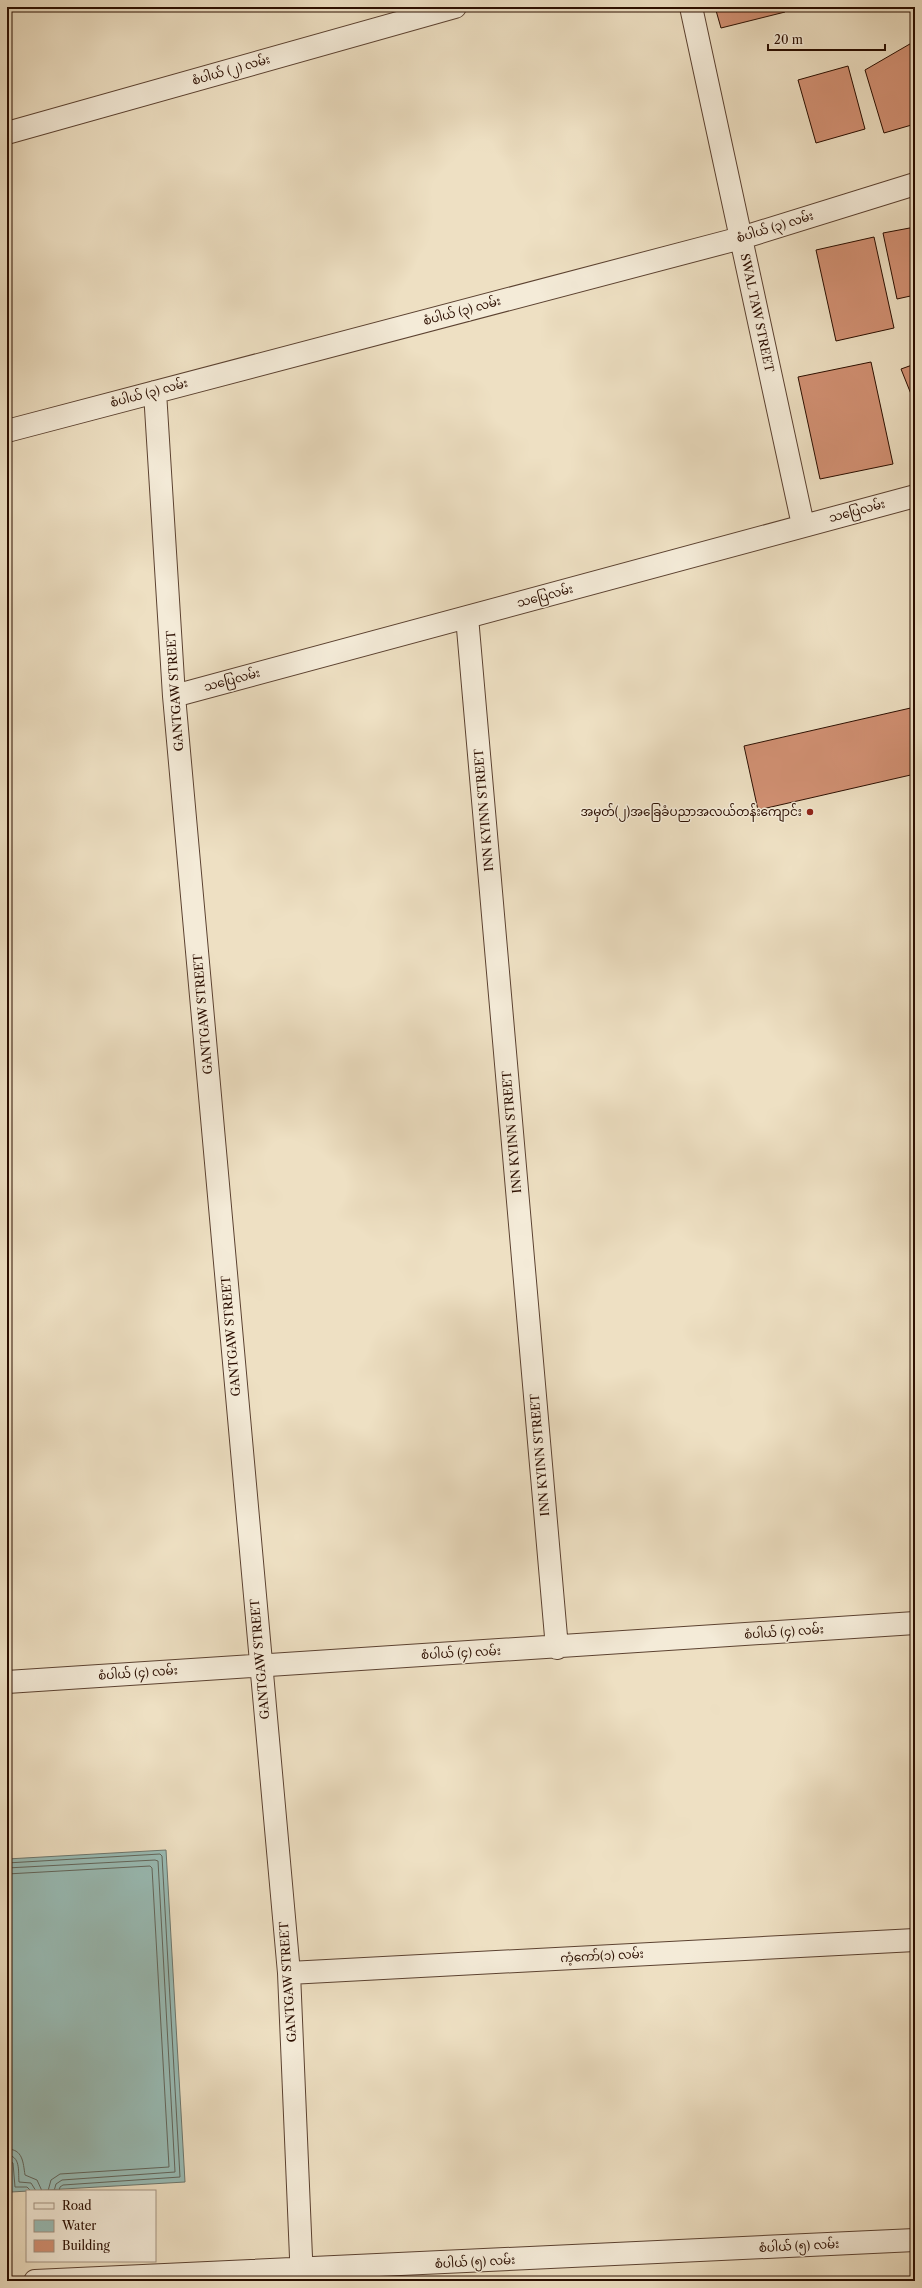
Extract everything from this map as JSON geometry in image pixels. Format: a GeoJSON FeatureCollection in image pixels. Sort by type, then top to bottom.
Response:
{"type":"FeatureCollection","features":[{"type":"Feature","properties":{"kind":"street","name":"စံပါယ် (၂) လမ်း"},"geometry":{"type":"LineString","coordinates":[[7,133],[455,7]]}},
{"type":"Feature","properties":{"kind":"street","name":"SWAL TAW STREET"},"geometry":{"type":"LineString","coordinates":[[691,7],[803,526]]}},
{"type":"Feature","properties":{"kind":"street","name":"စံပါယ် (၃) လမ်း"},"geometry":{"type":"LineString","coordinates":[[7,431],[741,238],[915,184]]}},
{"type":"Feature","properties":{"kind":"street","name":"GANTGAW STREET"},"geometry":{"type":"LineString","coordinates":[[155,392],[174,696],[289,1973],[301,2276]]}},
{"type":"Feature","properties":{"kind":"street","name":"သပြေလမ်း"},"geometry":{"type":"LineString","coordinates":[[174,696],[915,496]]}},
{"type":"Feature","properties":{"kind":"street","name":"INN KYINN STREET"},"geometry":{"type":"LineString","coordinates":[[467,617],[557,1648]]}},
{"type":"Feature","properties":{"kind":"street","name":"စံပါယ် (၄) လမ်း"},"geometry":{"type":"LineString","coordinates":[[7,1682],[915,1624]]}},
{"type":"Feature","properties":{"kind":"street","name":"ကံ့ကော်(၁) လမ်း"},"geometry":{"type":"LineString","coordinates":[[289,1973],[915,1940]]}},
{"type":"Feature","properties":{"kind":"street","name":"စံပါယ် (၅) လမ်း"},"geometry":{"type":"LineString","coordinates":[[35,2281],[301,2276],[915,2240]]}},
{"type":"Feature","properties":{"kind":"water"},"geometry":{"type":"Polygon","coordinates":[[[166,1850],[185,2182],[11,2192],[7,2131],[7,1859],[166,1850]]]}},
{"type":"Feature","properties":{"kind":"building"},"geometry":{"type":"Polygon","coordinates":[[[715,7],[784,7],[785,12],[721,28],[715,7]]]}},
{"type":"Feature","properties":{"kind":"building"},"geometry":{"type":"Polygon","coordinates":[[[886,7],[905,7],[887,11],[886,7]]]}},
{"type":"Feature","properties":{"kind":"building"},"geometry":{"type":"Polygon","coordinates":[[[915,41],[915,124],[884,133],[865,70],[915,41]]]}},
{"type":"Feature","properties":{"kind":"building"},"geometry":{"type":"Polygon","coordinates":[[[848,66],[865,129],[816,143],[798,80],[848,66]]]}},
{"type":"Feature","properties":{"kind":"building"},"geometry":{"type":"Polygon","coordinates":[[[915,227],[915,295],[897,299],[883,233],[915,227]]]}},
{"type":"Feature","properties":{"kind":"building"},"geometry":{"type":"Polygon","coordinates":[[[874,237],[894,328],[836,341],[816,250],[874,237]]]}},
{"type":"Feature","properties":{"kind":"building"},"geometry":{"type":"Polygon","coordinates":[[[871,362],[893,464],[820,479],[798,377],[871,362]]]}},
{"type":"Feature","properties":{"kind":"building"},"geometry":{"type":"Polygon","coordinates":[[[915,364],[915,404],[901,369],[915,364]]]}},
{"type":"Feature","properties":{"kind":"building"},"geometry":{"type":"Polygon","coordinates":[[[915,707],[915,774],[758,810],[744,746],[915,707]]]}},
{"type":"Feature","properties":{"kind":"place","name":"အမှတ်(၂)အခြေခံပညာအလယ်တန်းကျောင်း"},"geometry":{"type":"Point","coordinates":[810,812]}}]}
